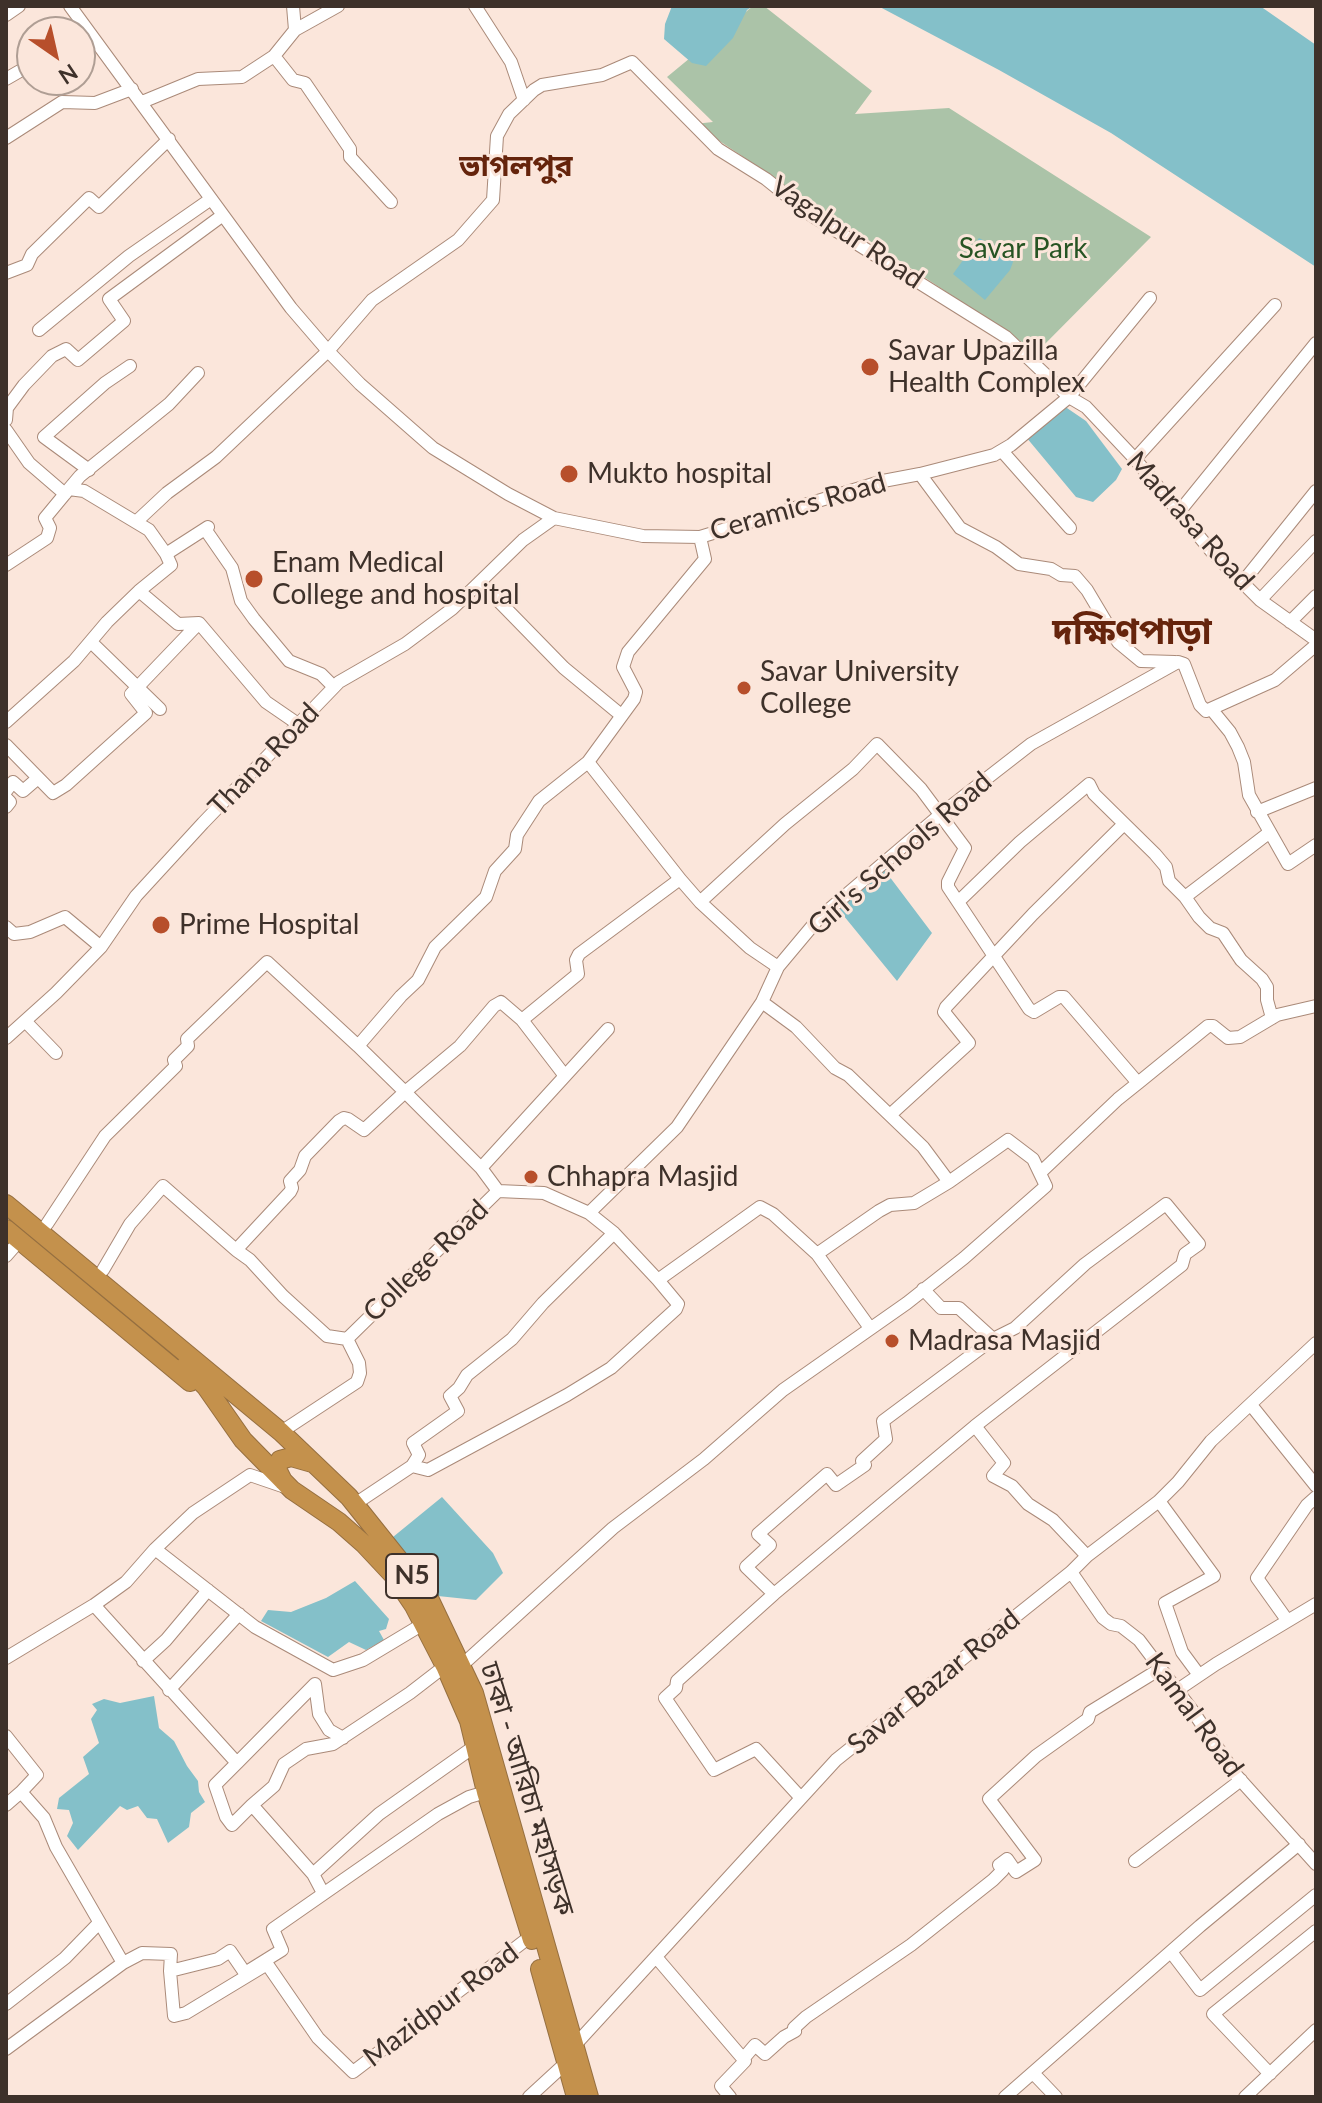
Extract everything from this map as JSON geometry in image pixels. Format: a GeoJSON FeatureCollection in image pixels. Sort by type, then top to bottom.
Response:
{"type":"FeatureCollection","features":[{"type":"Feature","properties":{"kind":"highway"},"geometry":{"type":"LineString","coordinates":[[6,1190],[254,1400],[275,1429],[266,1442],[243,1440]]}},
{"type":"Feature","properties":{"kind":"highway","name":"ঢাকা - আরিচা মহাসড়ক"},"geometry":{"type":"LineString","coordinates":[[6,1204],[273,1424],[355,1504],[428,1596],[453,1666],[486,1792],[531,1936],[576,2097]]}},
{"type":"Feature","properties":{"kind":"highway","name":"ঢাকা - আরিচা মহাসড়ক"},"geometry":{"type":"LineString","coordinates":[[6,1216],[195,1375],[243,1440],[288,1486],[364,1544],[393,1575],[423,1624],[474,1693],[589,2097]]}},
{"type":"Feature","properties":{"kind":"highway"},"geometry":{"type":"LineString","coordinates":[[13,1235],[222,1411]]}},
{"type":"Feature","properties":{"kind":"highway"},"geometry":{"type":"LineString","coordinates":[[288,1486],[277,1464],[285,1457],[316,1465]]}},
{"type":"Feature","properties":{"kind":"street"},"geometry":{"type":"LineString","coordinates":[[6,15],[19,6]]}},
{"type":"Feature","properties":{"kind":"street"},"geometry":{"type":"LineString","coordinates":[[293,6],[295,30]]}},
{"type":"Feature","properties":{"kind":"street"},"geometry":{"type":"LineString","coordinates":[[142,102],[198,79],[242,77],[274,56],[295,30],[338,6]]}},
{"type":"Feature","properties":{"kind":"street"},"geometry":{"type":"LineString","coordinates":[[136,522],[167,493],[216,457],[328,351],[372,300],[458,240],[493,200],[497,136],[509,114],[524,100],[511,62],[475,6]]}},
{"type":"Feature","properties":{"kind":"street","name":"Ceramics Road"},"geometry":{"type":"LineString","coordinates":[[96,47],[142,102],[291,308],[360,384],[433,448],[554,518],[643,536],[700,537],[883,481],[1002,451],[1069,397],[1150,298]]}},
{"type":"Feature","properties":{"kind":"street"},"geometry":{"type":"LineString","coordinates":[[274,56],[293,80],[305,83],[350,149],[350,157],[391,202]]}},
{"type":"Feature","properties":{"kind":"street","name":"Vagalpur Road"},"geometry":{"type":"LineString","coordinates":[[524,100],[542,85],[602,75],[632,62],[718,149],[766,179],[811,215],[1006,337],[1069,397]]}},
{"type":"Feature","properties":{"kind":"street"},"geometry":{"type":"LineString","coordinates":[[6,138],[62,102],[95,103],[132,89]]}},
{"type":"Feature","properties":{"kind":"street"},"geometry":{"type":"LineString","coordinates":[[6,273],[27,265],[32,254],[89,198],[99,207],[169,139]]}},
{"type":"Feature","properties":{"kind":"street"},"geometry":{"type":"LineString","coordinates":[[39,330],[129,256],[211,199]]}},
{"type":"Feature","properties":{"kind":"street"},"geometry":{"type":"LineString","coordinates":[[6,420],[7,408],[52,356],[66,349],[78,360],[124,321],[109,299],[223,215]]}},
{"type":"Feature","properties":{"kind":"street"},"geometry":{"type":"LineString","coordinates":[[1135,459],[1275,305]]}},
{"type":"Feature","properties":{"kind":"street"},"geometry":{"type":"LineString","coordinates":[[1179,512],[1316,343]]}},
{"type":"Feature","properties":{"kind":"street"},"geometry":{"type":"LineString","coordinates":[[89,470],[44,437],[105,383],[130,366]]}},
{"type":"Feature","properties":{"kind":"street"},"geometry":{"type":"LineString","coordinates":[[6,565],[47,538],[50,528],[45,518],[67,491],[169,404],[198,373]]}},
{"type":"Feature","properties":{"kind":"street","name":"Madrasa Road"},"geometry":{"type":"LineString","coordinates":[[1069,397],[1086,407],[1135,459],[1242,583],[1316,642]]}},
{"type":"Feature","properties":{"kind":"street"},"geometry":{"type":"LineString","coordinates":[[6,722],[74,661],[139,591],[171,565],[149,530],[84,491],[67,491],[29,463],[8,439]]}},
{"type":"Feature","properties":{"kind":"street"},"geometry":{"type":"LineString","coordinates":[[1002,451],[1070,528]]}},
{"type":"Feature","properties":{"kind":"street"},"geometry":{"type":"LineString","coordinates":[[920,474],[960,528],[996,547],[1019,564],[1075,576],[1087,590],[1118,642],[1141,661],[1184,664],[1200,705],[1206,711],[1275,680],[1316,642]]}},
{"type":"Feature","properties":{"kind":"street"},"geometry":{"type":"LineString","coordinates":[[1242,583],[1316,491]]}},
{"type":"Feature","properties":{"kind":"street","name":"Thana Road"},"geometry":{"type":"LineString","coordinates":[[6,1038],[101,947],[136,896],[334,687],[352,672],[405,644],[452,609],[523,540],[554,518]]}},
{"type":"Feature","properties":{"kind":"street"},"geometry":{"type":"LineString","coordinates":[[166,554],[206,528],[232,568],[241,601],[254,619],[289,661],[321,674],[334,687]]}},
{"type":"Feature","properties":{"kind":"street"},"geometry":{"type":"LineString","coordinates":[[358,1046],[418,980],[435,947],[486,897],[495,871],[515,849],[517,835],[539,801],[588,762],[634,699],[636,692],[623,667],[628,652],[701,567],[705,559],[700,537]]}},
{"type":"Feature","properties":{"kind":"street"},"geometry":{"type":"LineString","coordinates":[[1260,600],[1316,541]]}},
{"type":"Feature","properties":{"kind":"street"},"geometry":{"type":"LineString","coordinates":[[480,582],[564,668],[621,715]]}},
{"type":"Feature","properties":{"kind":"street"},"geometry":{"type":"LineString","coordinates":[[139,591],[178,624],[199,623]]}},
{"type":"Feature","properties":{"kind":"street"},"geometry":{"type":"LineString","coordinates":[[1290,622],[1316,596]]}},
{"type":"Feature","properties":{"kind":"street"},"geometry":{"type":"LineString","coordinates":[[6,745],[53,793],[83,772],[88,764],[146,713],[131,694],[199,623]]}},
{"type":"Feature","properties":{"kind":"street"},"geometry":{"type":"LineString","coordinates":[[199,623],[266,702],[298,724]]}},
{"type":"Feature","properties":{"kind":"street"},"geometry":{"type":"LineString","coordinates":[[91,642],[160,709]]}},
{"type":"Feature","properties":{"kind":"street","name":"Girl's Schools Road"},"geometry":{"type":"LineString","coordinates":[[589,1213],[677,1127],[762,1002],[778,967],[819,918],[941,814],[1031,744],[1178,662]]}},
{"type":"Feature","properties":{"kind":"street"},"geometry":{"type":"LineString","coordinates":[[1212,710],[1238,747],[1244,762],[1249,795],[1288,864],[1316,845]]}},
{"type":"Feature","properties":{"kind":"street"},"geometry":{"type":"LineString","coordinates":[[700,902],[785,824],[853,769],[877,744],[921,789],[965,848],[948,887],[1031,1011],[1064,997],[1138,1083]]}},
{"type":"Feature","properties":{"kind":"street"},"geometry":{"type":"LineString","coordinates":[[588,762],[700,902],[750,948],[778,967]]}},
{"type":"Feature","properties":{"kind":"street"},"geometry":{"type":"LineString","coordinates":[[6,791],[13,782],[23,791],[38,778]]}},
{"type":"Feature","properties":{"kind":"street"},"geometry":{"type":"LineString","coordinates":[[958,902],[1020,842],[1089,784],[1094,794],[1166,867],[1169,881],[1199,917],[1210,928],[1223,933],[1241,960],[1262,979],[1267,987],[1272,1018]]}},
{"type":"Feature","properties":{"kind":"street"},"geometry":{"type":"LineString","coordinates":[[1257,812],[1316,788]]}},
{"type":"Feature","properties":{"kind":"street"},"geometry":{"type":"LineString","coordinates":[[6,798],[10,802],[6,807]]}},
{"type":"Feature","properties":{"kind":"street"},"geometry":{"type":"LineString","coordinates":[[890,1115],[967,1045],[969,1041],[945,1009],[993,954],[1124,824]]}},
{"type":"Feature","properties":{"kind":"street"},"geometry":{"type":"LineString","coordinates":[[1185,897],[1270,832]]}},
{"type":"Feature","properties":{"kind":"street"},"geometry":{"type":"LineString","coordinates":[[522,1020],[578,974],[576,960],[579,954],[680,879]]}},
{"type":"Feature","properties":{"kind":"street"},"geometry":{"type":"LineString","coordinates":[[6,927],[14,934],[30,932],[65,917],[101,947]]}},
{"type":"Feature","properties":{"kind":"street"},"geometry":{"type":"LineString","coordinates":[[47,1224],[105,1136],[176,1066],[174,1060],[188,1046],[187,1039],[267,962],[358,1046],[481,1168]]}},
{"type":"Feature","properties":{"kind":"street"},"geometry":{"type":"LineString","coordinates":[[236,1250],[290,1192],[290,1181],[300,1170],[305,1156],[339,1121],[348,1119],[364,1130],[460,1046],[501,1002],[522,1020],[565,1076]]}},
{"type":"Feature","properties":{"kind":"street"},"geometry":{"type":"LineString","coordinates":[[762,1002],[796,1027],[835,1068],[848,1075],[890,1115],[923,1147],[949,1182]]}},
{"type":"Feature","properties":{"kind":"street"},"geometry":{"type":"LineString","coordinates":[[1041,1172],[1138,1083],[1208,1026],[1213,1026],[1228,1038],[1240,1037],[1272,1018],[1316,1006]]}},
{"type":"Feature","properties":{"kind":"street"},"geometry":{"type":"LineString","coordinates":[[25,1021],[56,1053]]}},
{"type":"Feature","properties":{"kind":"street","name":"College Road"},"geometry":{"type":"LineString","coordinates":[[273,1424],[357,1382],[359,1363],[347,1339],[498,1191],[481,1168],[608,1029]]}},
{"type":"Feature","properties":{"kind":"street"},"geometry":{"type":"LineString","coordinates":[[343,1738],[329,1730],[319,1714],[315,1684],[215,1785],[232,1825],[274,1786],[284,1764],[306,1749],[333,1744],[343,1738],[453,1666],[613,1528],[704,1459],[783,1390],[923,1289],[1046,1186],[1033,1159],[1008,1140],[914,1203],[890,1205],[817,1254]]}},
{"type":"Feature","properties":{"kind":"street"},"geometry":{"type":"LineString","coordinates":[[103,1270],[130,1224],[163,1186],[250,1260],[283,1296],[327,1336],[347,1339]]}},
{"type":"Feature","properties":{"kind":"street"},"geometry":{"type":"LineString","coordinates":[[412,1466],[428,1470],[567,1395],[611,1368],[678,1304],[614,1233],[589,1213],[544,1193],[498,1191]]}},
{"type":"Feature","properties":{"kind":"street"},"geometry":{"type":"LineString","coordinates":[[774,1594],[746,1567],[770,1545],[758,1534],[827,1474],[836,1485],[865,1465],[862,1461],[886,1439],[883,1421],[993,1339],[1015,1328],[1085,1264],[1166,1204],[1199,1244],[1185,1254],[1182,1265],[975,1426],[774,1594],[677,1681],[676,1688],[665,1698],[714,1770],[756,1749],[801,1798]]}},
{"type":"Feature","properties":{"kind":"street"},"geometry":{"type":"LineString","coordinates":[[658,1280],[760,1207],[773,1214],[817,1254],[870,1328]]}},
{"type":"Feature","properties":{"kind":"street"},"geometry":{"type":"LineString","coordinates":[[355,1504],[412,1466],[419,1455],[413,1443],[458,1411],[450,1396],[459,1384],[512,1339],[543,1303],[614,1233]]}},
{"type":"Feature","properties":{"kind":"street"},"geometry":{"type":"LineString","coordinates":[[6,1256],[13,1235]]}},
{"type":"Feature","properties":{"kind":"street"},"geometry":{"type":"LineString","coordinates":[[923,1289],[941,1308],[959,1308],[993,1339]]}},
{"type":"Feature","properties":{"kind":"street","name":"Savar Bazar Road"},"geometry":{"type":"LineString","coordinates":[[575,2045],[836,1760],[1159,1501],[1211,1441],[1316,1343]]}},
{"type":"Feature","properties":{"kind":"street"},"geometry":{"type":"LineString","coordinates":[[1251,1405],[1316,1486]]}},
{"type":"Feature","properties":{"kind":"street"},"geometry":{"type":"LineString","coordinates":[[975,1426],[1004,1463],[993,1476],[1012,1486],[1028,1504],[1053,1520],[1087,1556]]}},
{"type":"Feature","properties":{"kind":"street"},"geometry":{"type":"LineString","coordinates":[[6,1658],[126,1582],[193,1513],[250,1475],[288,1486]]}},
{"type":"Feature","properties":{"kind":"street"},"geometry":{"type":"LineString","coordinates":[[1287,1620],[1257,1578],[1307,1505],[1316,1497]]}},
{"type":"Feature","properties":{"kind":"street"},"geometry":{"type":"LineString","coordinates":[[1159,1501],[1214,1576],[1165,1603],[1182,1652],[1199,1675]]}},
{"type":"Feature","properties":{"kind":"street"},"geometry":{"type":"LineString","coordinates":[[155,1549],[255,1627],[333,1670],[363,1660],[423,1624]]}},
{"type":"Feature","properties":{"kind":"street","name":"Kamal Road"},"geometry":{"type":"LineString","coordinates":[[1071,1572],[1103,1618],[1121,1626],[1139,1640],[1241,1780],[1316,1864]]}},
{"type":"Feature","properties":{"kind":"street"},"geometry":{"type":"LineString","coordinates":[[143,1661],[166,1640],[208,1590]]}},
{"type":"Feature","properties":{"kind":"street"},"geometry":{"type":"LineString","coordinates":[[1176,1691],[1316,1604]]}},
{"type":"Feature","properties":{"kind":"street"},"geometry":{"type":"LineString","coordinates":[[94,1605],[237,1763]]}},
{"type":"Feature","properties":{"kind":"street"},"geometry":{"type":"LineString","coordinates":[[169,1690],[239,1614]]}},
{"type":"Feature","properties":{"kind":"street"},"geometry":{"type":"LineString","coordinates":[[730,2097],[721,2086],[745,2061],[743,2059],[755,2045],[765,2054],[795,2031],[794,2028],[806,2017],[911,1945],[1000,1874],[1003,1870],[999,1865],[1007,1859],[1016,1872],[1035,1860],[989,1799],[1036,1756],[1088,1719],[1090,1712],[1160,1669]]}},
{"type":"Feature","properties":{"kind":"street"},"geometry":{"type":"LineString","coordinates":[[6,1736],[37,1775],[6,1805]]}},
{"type":"Feature","properties":{"kind":"street"},"geometry":{"type":"LineString","coordinates":[[313,1874],[379,1814],[475,1746]]}},
{"type":"Feature","properties":{"kind":"street"},"geometry":{"type":"LineString","coordinates":[[1135,1861],[1241,1780]]}},
{"type":"Feature","properties":{"kind":"street"},"geometry":{"type":"LineString","coordinates":[[21,1792],[44,1818],[56,1847],[123,1963]]}},
{"type":"Feature","properties":{"kind":"street"},"geometry":{"type":"LineString","coordinates":[[6,2049],[123,1963],[142,1953],[171,1954],[170,1971],[218,1959],[230,1951],[245,1973],[282,1950],[273,1929],[392,1849],[438,1814],[469,1797],[486,1792]]}},
{"type":"Feature","properties":{"kind":"street"},"geometry":{"type":"LineString","coordinates":[[252,1805],[313,1874],[323,1893]]}},
{"type":"Feature","properties":{"kind":"street"},"geometry":{"type":"LineString","coordinates":[[1005,2097],[1299,1844]]}},
{"type":"Feature","properties":{"kind":"street"},"geometry":{"type":"LineString","coordinates":[[1171,1952],[1200,1990],[1316,1895]]}},
{"type":"Feature","properties":{"kind":"street"},"geometry":{"type":"LineString","coordinates":[[6,2004],[65,1958],[99,1923]]}},
{"type":"Feature","properties":{"kind":"street"},"geometry":{"type":"LineString","coordinates":[[1270,2074],[1213,2014],[1316,1931]]}},
{"type":"Feature","properties":{"kind":"street","name":"Mazidpur Road"},"geometry":{"type":"LineString","coordinates":[[170,1971],[174,2016],[186,2013],[267,1964],[318,2038],[353,2072],[531,1936]]}},
{"type":"Feature","properties":{"kind":"street"},"geometry":{"type":"LineString","coordinates":[[656,1957],[743,2059]]}},
{"type":"Feature","properties":{"kind":"street"},"geometry":{"type":"LineString","coordinates":[[1245,2097],[1316,2030]]}},
{"type":"Feature","properties":{"kind":"street"},"geometry":{"type":"LineString","coordinates":[[529,2097],[566,2063]]}},
{"type":"Feature","properties":{"kind":"street"},"geometry":{"type":"LineString","coordinates":[[1034,2074],[1056,2097]]}},
{"type":"Feature","properties":{"kind":"green space","name":"Savar Park"},"geometry":{"type":"Polygon","coordinates":[[[753,6],[764,6],[872,91],[855,114],[949,108],[1151,237],[1037,352],[793,190],[787,196],[757,166],[694,124],[713,122],[667,77],[753,6]]]}},
{"type":"Feature","properties":{"kind":"water"},"geometry":{"type":"Polygon","coordinates":[[[672,6],[753,6],[747,10],[733,38],[706,66],[692,63],[664,39],[665,24],[672,6]]]}},
{"type":"Feature","properties":{"kind":"water"},"geometry":{"type":"Polygon","coordinates":[[[878,6],[1260,6],[1316,45],[1316,267],[1111,133],[878,6]]]}},
{"type":"Feature","properties":{"kind":"water"},"geometry":{"type":"Polygon","coordinates":[[[979,238],[1010,254],[1013,262],[985,300],[953,274],[979,238]]]}},
{"type":"Feature","properties":{"kind":"water"},"geometry":{"type":"Polygon","coordinates":[[[1064,406],[1086,421],[1122,469],[1116,480],[1093,502],[1076,497],[1026,437],[1064,406]]]}},
{"type":"Feature","properties":{"kind":"water"},"geometry":{"type":"Polygon","coordinates":[[[883,868],[932,933],[897,981],[839,910],[883,868]]]}},
{"type":"Feature","properties":{"kind":"water"},"geometry":{"type":"Polygon","coordinates":[[[442,1497],[493,1553],[503,1573],[476,1600],[438,1596],[393,1537],[442,1497]]]}},
{"type":"Feature","properties":{"kind":"water"},"geometry":{"type":"Polygon","coordinates":[[[355,1581],[389,1619],[386,1629],[379,1631],[384,1640],[366,1650],[349,1642],[328,1657],[261,1621],[268,1610],[291,1612],[326,1598],[355,1581]]]}},
{"type":"Feature","properties":{"kind":"water"},"geometry":{"type":"Polygon","coordinates":[[[154,1696],[159,1728],[174,1741],[198,1781],[199,1792],[205,1802],[191,1813],[189,1827],[168,1843],[157,1819],[147,1818],[138,1806],[127,1810],[120,1806],[78,1850],[67,1836],[73,1823],[69,1810],[57,1809],[59,1798],[89,1774],[83,1757],[99,1743],[91,1719],[97,1710],[92,1704],[104,1699],[120,1703],[154,1696]]]}},
{"type":"Feature","properties":{"kind":"place","name":"Savar Upazilla Health Complex"},"geometry":{"type":"Point","coordinates":[870,367]}},
{"type":"Feature","properties":{"kind":"place","name":"Mukto hospital"},"geometry":{"type":"Point","coordinates":[569,474]}},
{"type":"Feature","properties":{"kind":"place","name":"Enam Medical College and hospital"},"geometry":{"type":"Point","coordinates":[254,579]}},
{"type":"Feature","properties":{"kind":"place","name":"Savar University College"},"geometry":{"type":"Point","coordinates":[744,688]}},
{"type":"Feature","properties":{"kind":"place","name":"Prime Hospital"},"geometry":{"type":"Point","coordinates":[161,925]}},
{"type":"Feature","properties":{"kind":"place","name":"Chhapra Masjid"},"geometry":{"type":"Point","coordinates":[531,1177]}},
{"type":"Feature","properties":{"kind":"place","name":"Madrasa Masjid"},"geometry":{"type":"Point","coordinates":[892,1341]}},
{"type":"Feature","properties":{"kind":"district","name":"ভাগলপুর"},"geometry":{"type":"Point","coordinates":[516,166]}},
{"type":"Feature","properties":{"kind":"district","name":"দক্ষিণপাড়া"},"geometry":{"type":"Point","coordinates":[1132,632]}}]}
